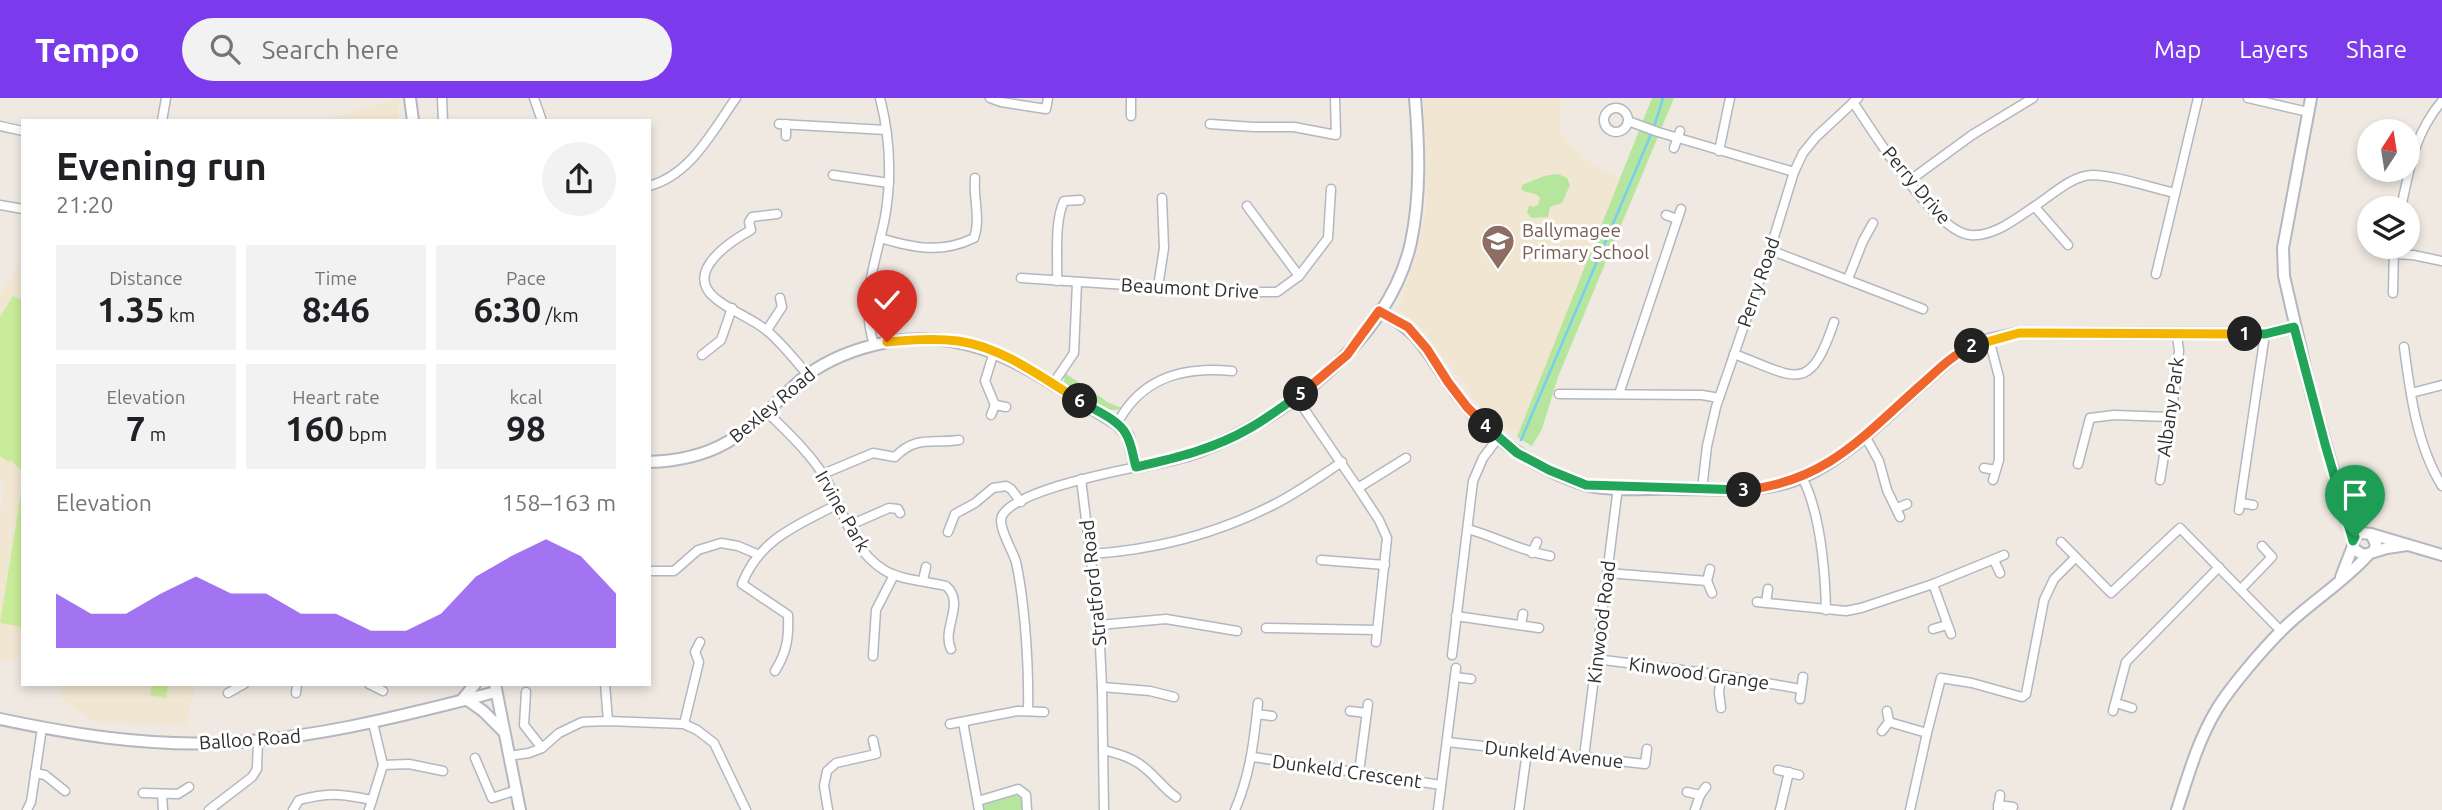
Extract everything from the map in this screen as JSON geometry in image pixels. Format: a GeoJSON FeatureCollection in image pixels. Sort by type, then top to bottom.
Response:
{"type":"FeatureCollection","features":[{"type":"Feature","properties":{"kind":"street"},"geometry":{"type":"LineString","coordinates":[[162,119],[166,98]]}},
{"type":"Feature","properties":{"kind":"street"},"geometry":{"type":"LineString","coordinates":[[410,98],[412,119]]}},
{"type":"Feature","properties":{"kind":"street"},"geometry":{"type":"LineString","coordinates":[[442,98],[443,119]]}},
{"type":"Feature","properties":{"kind":"street"},"geometry":{"type":"LineString","coordinates":[[534,98],[541,119]]}},
{"type":"Feature","properties":{"kind":"street"},"geometry":{"type":"LineString","coordinates":[[651,185],[678,172],[695,156],[736,98]]}},
{"type":"Feature","properties":{"kind":"street"},"geometry":{"type":"LineString","coordinates":[[990,98],[1046,109],[1048,98]]}},
{"type":"Feature","properties":{"kind":"street"},"geometry":{"type":"LineString","coordinates":[[1131,98],[1131,117]]}},
{"type":"Feature","properties":{"kind":"street"},"geometry":{"type":"LineString","coordinates":[[1210,124],[1294,127],[1336,135],[1335,98]]}},
{"type":"Feature","properties":{"kind":"street"},"geometry":{"type":"LineString","coordinates":[[1028,711],[1023,621],[1016,560],[1000,522],[1003,514],[1021,502],[1082,479],[1195,453],[1225,441],[1252,427],[1310,388],[1347,355],[1396,284],[1410,245],[1416,214],[1419,172],[1415,98]]}},
{"type":"Feature","properties":{"kind":"street"},"geometry":{"type":"LineString","coordinates":[[1719,151],[1730,98]]}},
{"type":"Feature","properties":{"kind":"street"},"geometry":{"type":"LineString","coordinates":[[1909,181],[1972,135],[2033,98]]}},
{"type":"Feature","properties":{"kind":"street"},"geometry":{"type":"LineString","coordinates":[[2156,274],[2197,98]]}},
{"type":"Feature","properties":{"kind":"street"},"geometry":{"type":"LineString","coordinates":[[2248,98],[2308,112]]}},
{"type":"Feature","properties":{"kind":"street"},"geometry":{"type":"LineString","coordinates":[[2311,98],[2282,256],[2294,327],[2353,543],[2360,555],[2407,545]]}},
{"type":"Feature","properties":{"kind":"street"},"geometry":{"type":"LineString","coordinates":[[874,345],[868,313],[868,293],[889,183],[883,99]]}},
{"type":"Feature","properties":{"kind":"street","name":"Perry Drive"},"geometry":{"type":"LineString","coordinates":[[1855,100],[1930,208],[1946,224],[1965,234],[1983,234],[1997,230],[2071,182],[2091,175],[2175,193]]}},
{"type":"Feature","properties":{"kind":"street","name":"Perry Road"},"geometry":{"type":"LineString","coordinates":[[1702,489],[1707,446],[1719,398],[1794,172],[1803,153],[1816,137],[1855,100]]}},
{"type":"Feature","properties":{"kind":"street"},"geometry":{"type":"LineString","coordinates":[[2404,196],[2414,150],[2421,131],[2442,102]]}},
{"type":"Feature","properties":{"kind":"street"},"geometry":{"type":"LineString","coordinates":[[1628,121],[1794,172]]}},
{"type":"Feature","properties":{"kind":"street"},"geometry":{"type":"LineString","coordinates":[[786,136],[783,124],[886,130]]}},
{"type":"Feature","properties":{"kind":"street"},"geometry":{"type":"LineString","coordinates":[[0,126],[21,131]]}},
{"type":"Feature","properties":{"kind":"street"},"geometry":{"type":"LineString","coordinates":[[1674,148],[1679,135]]}},
{"type":"Feature","properties":{"kind":"street"},"geometry":{"type":"LineString","coordinates":[[833,175],[889,183]]}},
{"type":"Feature","properties":{"kind":"street"},"geometry":{"type":"LineString","coordinates":[[880,238],[910,247],[938,250],[974,238],[978,227],[975,178]]}},
{"type":"Feature","properties":{"kind":"street","name":"Beaumont Drive"},"geometry":{"type":"LineString","coordinates":[[1021,278],[1233,292],[1277,292],[1299,276],[1328,237],[1331,189]]}},
{"type":"Feature","properties":{"kind":"street"},"geometry":{"type":"LineString","coordinates":[[1157,287],[1164,248],[1161,230],[1162,198]]}},
{"type":"Feature","properties":{"kind":"street"},"geometry":{"type":"LineString","coordinates":[[1057,281],[1057,223],[1060,209],[1064,201],[1080,200]]}},
{"type":"Feature","properties":{"kind":"street"},"geometry":{"type":"LineString","coordinates":[[0,205],[21,209]]}},
{"type":"Feature","properties":{"kind":"street"},"geometry":{"type":"LineString","coordinates":[[1247,206],[1299,276]]}},
{"type":"Feature","properties":{"kind":"street"},"geometry":{"type":"LineString","coordinates":[[2035,206],[2068,245]]}},
{"type":"Feature","properties":{"kind":"street"},"geometry":{"type":"LineString","coordinates":[[1619,394],[1681,209]]}},
{"type":"Feature","properties":{"kind":"street"},"geometry":{"type":"LineString","coordinates":[[777,214],[752,217],[749,222],[751,230],[731,240],[715,255],[707,268],[705,280],[708,292],[767,330],[807,374]]}},
{"type":"Feature","properties":{"kind":"street"},"geometry":{"type":"LineString","coordinates":[[1666,215],[1677,219]]}},
{"type":"Feature","properties":{"kind":"street"},"geometry":{"type":"LineString","coordinates":[[1848,279],[1873,223]]}},
{"type":"Feature","properties":{"kind":"street"},"geometry":{"type":"LineString","coordinates":[[1770,250],[1923,309]]}},
{"type":"Feature","properties":{"kind":"street"},"geometry":{"type":"LineString","coordinates":[[2420,256],[2442,261]]}},
{"type":"Feature","properties":{"kind":"street"},"geometry":{"type":"LineString","coordinates":[[2393,259],[2393,293]]}},
{"type":"Feature","properties":{"kind":"street"},"geometry":{"type":"LineString","coordinates":[[1053,384],[1074,354],[1077,282]]}},
{"type":"Feature","properties":{"kind":"street"},"geometry":{"type":"LineString","coordinates":[[767,330],[782,307],[780,298]]}},
{"type":"Feature","properties":{"kind":"street"},"geometry":{"type":"LineString","coordinates":[[702,355],[721,340],[732,308]]}},
{"type":"Feature","properties":{"kind":"street"},"geometry":{"type":"LineString","coordinates":[[1379,311],[1408,327],[1427,349],[1467,407],[1498,438],[1517,453],[1549,470],[1586,485],[1742,490],[1771,487],[1802,477],[1833,460],[1866,436],[1950,359],[1967,348],[1989,340],[2019,333],[2265,334],[2294,327]]}},
{"type":"Feature","properties":{"kind":"street"},"geometry":{"type":"LineString","coordinates":[[1734,354],[1787,374],[1805,373],[1812,369],[1821,357],[1833,322]]}},
{"type":"Feature","properties":{"kind":"street"},"geometry":{"type":"LineString","coordinates":[[2253,505],[2240,507],[2265,334]]}},
{"type":"Feature","properties":{"kind":"street","name":"Albany Park"},"geometry":{"type":"LineString","coordinates":[[2160,480],[2176,382],[2179,351],[2177,335]]}},
{"type":"Feature","properties":{"kind":"street","name":"Bexley Road"},"geometry":{"type":"LineString","coordinates":[[651,462],[675,461],[708,453],[734,439],[807,374],[830,360],[874,345],[908,340],[960,341],[994,352],[1053,384],[1117,424]]}},
{"type":"Feature","properties":{"kind":"street"},"geometry":{"type":"LineString","coordinates":[[1989,340],[1999,377],[1999,460],[1993,480]]}},
{"type":"Feature","properties":{"kind":"street"},"geometry":{"type":"LineString","coordinates":[[2404,347],[2411,393],[2427,460],[2442,486]]}},
{"type":"Feature","properties":{"kind":"street"},"geometry":{"type":"LineString","coordinates":[[991,415],[995,405],[985,381],[994,352]]}},
{"type":"Feature","properties":{"kind":"street"},"geometry":{"type":"LineString","coordinates":[[1136,467],[1128,436],[1117,424],[1136,397],[1174,373],[1191,369],[1232,371]]}},
{"type":"Feature","properties":{"kind":"street"},"geometry":{"type":"LineString","coordinates":[[2411,393],[2442,385]]}},
{"type":"Feature","properties":{"kind":"street"},"geometry":{"type":"LineString","coordinates":[[1559,394],[1702,395],[1719,398]]}},
{"type":"Feature","properties":{"kind":"street"},"geometry":{"type":"LineString","coordinates":[[1296,397],[1359,488],[1387,538],[1376,642]]}},
{"type":"Feature","properties":{"kind":"street"},"geometry":{"type":"LineString","coordinates":[[995,405],[1006,407]]}},
{"type":"Feature","properties":{"kind":"street","name":"Irvine Park"},"geometry":{"type":"LineString","coordinates":[[767,412],[810,456],[823,474],[848,526],[863,552],[872,561],[894,575],[946,586],[954,596],[954,612],[947,641],[951,649]]}},
{"type":"Feature","properties":{"kind":"street"},"geometry":{"type":"LineString","coordinates":[[2078,464],[2090,418],[2114,415],[2169,417]]}},
{"type":"Feature","properties":{"kind":"street"},"geometry":{"type":"LineString","coordinates":[[1866,436],[1879,461],[1887,490],[1898,513],[1907,504]]}},
{"type":"Feature","properties":{"kind":"street"},"geometry":{"type":"LineString","coordinates":[[1452,655],[1474,481],[1483,458],[1498,438]]}},
{"type":"Feature","properties":{"kind":"street"},"geometry":{"type":"LineString","coordinates":[[823,474],[873,453],[895,457],[906,446],[932,439],[948,442],[959,440]]}},
{"type":"Feature","properties":{"kind":"street"},"geometry":{"type":"LineString","coordinates":[[1359,488],[1406,458]]}},
{"type":"Feature","properties":{"kind":"street"},"geometry":{"type":"LineString","coordinates":[[1091,554],[1162,545],[1225,525],[1273,505],[1342,462]]}},
{"type":"Feature","properties":{"kind":"street"},"geometry":{"type":"LineString","coordinates":[[1984,468],[1996,470]]}},
{"type":"Feature","properties":{"kind":"street"},"geometry":{"type":"LineString","coordinates":[[1802,477],[1810,499],[1825,568],[1826,610]]}},
{"type":"Feature","properties":{"kind":"street","name":"Stratford Road"},"geometry":{"type":"LineString","coordinates":[[1082,479],[1099,625],[1104,810]]}},
{"type":"Feature","properties":{"kind":"street"},"geometry":{"type":"LineString","coordinates":[[948,532],[955,514],[975,503],[993,488],[1006,486],[1012,489],[1021,502]]}},
{"type":"Feature","properties":{"kind":"street","name":"Kinwood Road"},"geometry":{"type":"LineString","coordinates":[[1584,757],[1618,487]]}},
{"type":"Feature","properties":{"kind":"street"},"geometry":{"type":"LineString","coordinates":[[775,671],[785,654],[789,637],[788,615],[741,583],[757,554],[777,537],[838,503]]}},
{"type":"Feature","properties":{"kind":"street"},"geometry":{"type":"LineString","coordinates":[[2178,810],[2195,753],[2217,709],[2281,631],[2371,553],[2376,540],[2344,507]]}},
{"type":"Feature","properties":{"kind":"street"},"geometry":{"type":"LineString","coordinates":[[848,526],[889,508],[898,509],[900,513]]}},
{"type":"Feature","properties":{"kind":"street"},"geometry":{"type":"LineString","coordinates":[[2061,542],[2111,593],[2180,528],[2281,631]]}},
{"type":"Feature","properties":{"kind":"street"},"geometry":{"type":"LineString","coordinates":[[1468,529],[1498,538],[1532,553],[1550,556]]}},
{"type":"Feature","properties":{"kind":"street"},"geometry":{"type":"LineString","coordinates":[[2340,579],[2357,534],[2370,533],[2442,555]]}},
{"type":"Feature","properties":{"kind":"street"},"geometry":{"type":"LineString","coordinates":[[1532,553],[1537,542]]}},
{"type":"Feature","properties":{"kind":"street"},"geometry":{"type":"LineString","coordinates":[[651,571],[674,571],[698,550],[720,543],[738,545],[757,554]]}},
{"type":"Feature","properties":{"kind":"street"},"geometry":{"type":"LineString","coordinates":[[2241,589],[2272,557],[2262,547]]}},
{"type":"Feature","properties":{"kind":"street"},"geometry":{"type":"LineString","coordinates":[[1756,602],[1846,611],[1933,584],[2004,555]]}},
{"type":"Feature","properties":{"kind":"street"},"geometry":{"type":"LineString","coordinates":[[1910,810],[1941,678],[2011,694],[2026,694],[2044,600],[2054,579],[2075,558]]}},
{"type":"Feature","properties":{"kind":"street"},"geometry":{"type":"LineString","coordinates":[[1321,560],[1385,565]]}},
{"type":"Feature","properties":{"kind":"street"},"geometry":{"type":"LineString","coordinates":[[1994,560],[2000,573]]}},
{"type":"Feature","properties":{"kind":"street"},"geometry":{"type":"LineString","coordinates":[[923,580],[926,567]]}},
{"type":"Feature","properties":{"kind":"street"},"geometry":{"type":"LineString","coordinates":[[2132,708],[2114,707],[2126,662],[2219,567]]}},
{"type":"Feature","properties":{"kind":"street"},"geometry":{"type":"LineString","coordinates":[[1710,569],[1707,581],[1712,593]]}},
{"type":"Feature","properties":{"kind":"street"},"geometry":{"type":"LineString","coordinates":[[1608,573],[1707,581]]}},
{"type":"Feature","properties":{"kind":"street"},"geometry":{"type":"LineString","coordinates":[[873,656],[876,610],[894,575]]}},
{"type":"Feature","properties":{"kind":"street"},"geometry":{"type":"LineString","coordinates":[[1933,584],[1951,634]]}},
{"type":"Feature","properties":{"kind":"street"},"geometry":{"type":"LineString","coordinates":[[1766,603],[1768,589]]}},
{"type":"Feature","properties":{"kind":"street"},"geometry":{"type":"LineString","coordinates":[[1521,625],[1523,614]]}},
{"type":"Feature","properties":{"kind":"street"},"geometry":{"type":"LineString","coordinates":[[1456,616],[1539,628]]}},
{"type":"Feature","properties":{"kind":"street"},"geometry":{"type":"LineString","coordinates":[[1099,625],[1166,619],[1237,631]]}},
{"type":"Feature","properties":{"kind":"street"},"geometry":{"type":"LineString","coordinates":[[1933,629],[1947,625]]}},
{"type":"Feature","properties":{"kind":"street"},"geometry":{"type":"LineString","coordinates":[[1266,628],[1377,631]]}},
{"type":"Feature","properties":{"kind":"street"},"geometry":{"type":"LineString","coordinates":[[684,724],[699,662],[695,652],[700,642]]}},
{"type":"Feature","properties":{"kind":"street","name":"Kinwood Grange"},"geometry":{"type":"LineString","coordinates":[[1596,659],[1721,674],[1801,689]]}},
{"type":"Feature","properties":{"kind":"street"},"geometry":{"type":"LineString","coordinates":[[1438,810],[1455,673],[1471,679]]}},
{"type":"Feature","properties":{"kind":"street"},"geometry":{"type":"LineString","coordinates":[[1721,674],[1721,708]]}},
{"type":"Feature","properties":{"kind":"street"},"geometry":{"type":"LineString","coordinates":[[1800,699],[1803,677]]}},
{"type":"Feature","properties":{"kind":"street"},"geometry":{"type":"LineString","coordinates":[[228,693],[240,686]]}},
{"type":"Feature","properties":{"kind":"street"},"geometry":{"type":"LineString","coordinates":[[373,686],[383,691]]}},
{"type":"Feature","properties":{"kind":"street"},"geometry":{"type":"LineString","coordinates":[[474,686],[464,700],[484,711],[504,732]]}},
{"type":"Feature","properties":{"kind":"street"},"geometry":{"type":"LineString","coordinates":[[605,686],[608,721]]}},
{"type":"Feature","properties":{"kind":"street"},"geometry":{"type":"LineString","coordinates":[[1102,687],[1150,691],[1174,697]]}},
{"type":"Feature","properties":{"kind":"street"},"geometry":{"type":"LineString","coordinates":[[495,688],[520,810]]}},
{"type":"Feature","properties":{"kind":"street","name":"Balloo Road"},"geometry":{"type":"LineString","coordinates":[[0,719],[75,734],[155,742],[219,743],[299,736],[373,723],[464,700],[495,688]]}},
{"type":"Feature","properties":{"kind":"street"},"geometry":{"type":"LineString","coordinates":[[526,692],[524,724],[542,748]]}},
{"type":"Feature","properties":{"kind":"street","name":"Dunkeld Crescent"},"geometry":{"type":"LineString","coordinates":[[1235,810],[1246,783],[1252,757],[1258,703]]}},
{"type":"Feature","properties":{"kind":"street"},"geometry":{"type":"LineString","coordinates":[[1350,711],[1367,709],[1359,772]]}},
{"type":"Feature","properties":{"kind":"street"},"geometry":{"type":"LineString","coordinates":[[950,724],[1028,711],[1044,712]]}},
{"type":"Feature","properties":{"kind":"street"},"geometry":{"type":"LineString","coordinates":[[1882,731],[1889,722],[1887,711]]}},
{"type":"Feature","properties":{"kind":"street"},"geometry":{"type":"LineString","coordinates":[[1257,714],[1272,716]]}},
{"type":"Feature","properties":{"kind":"street"},"geometry":{"type":"LineString","coordinates":[[509,756],[542,748],[571,726],[582,722],[684,724],[714,743],[746,810]]}},
{"type":"Feature","properties":{"kind":"street"},"geometry":{"type":"LineString","coordinates":[[963,722],[979,806],[1018,789],[1026,795],[1027,810]]}},
{"type":"Feature","properties":{"kind":"street"},"geometry":{"type":"LineString","coordinates":[[1889,722],[1927,733]]}},
{"type":"Feature","properties":{"kind":"street"},"geometry":{"type":"LineString","coordinates":[[369,810],[383,765],[373,723]]}},
{"type":"Feature","properties":{"kind":"street"},"geometry":{"type":"LineString","coordinates":[[27,810],[31,802],[42,728]]}},
{"type":"Feature","properties":{"kind":"street"},"geometry":{"type":"LineString","coordinates":[[209,810],[252,777],[257,769],[258,740]]}},
{"type":"Feature","properties":{"kind":"street"},"geometry":{"type":"LineString","coordinates":[[828,810],[824,786],[827,771],[836,764],[876,754],[873,740]]}},
{"type":"Feature","properties":{"kind":"street","name":"Dunkeld Avenue"},"geometry":{"type":"LineString","coordinates":[[1447,742],[1645,764],[1647,749]]}},
{"type":"Feature","properties":{"kind":"street"},"geometry":{"type":"LineString","coordinates":[[1104,750],[1126,756],[1144,766],[1162,787],[1176,797]]}},
{"type":"Feature","properties":{"kind":"street"},"geometry":{"type":"LineString","coordinates":[[1519,810],[1527,751]]}},
{"type":"Feature","properties":{"kind":"street","name":"Dunkeld Crescent"},"geometry":{"type":"LineString","coordinates":[[1252,757],[1441,785]]}},
{"type":"Feature","properties":{"kind":"street"},"geometry":{"type":"LineString","coordinates":[[475,758],[492,798],[517,790]]}},
{"type":"Feature","properties":{"kind":"street"},"geometry":{"type":"LineString","coordinates":[[383,765],[409,764],[443,771]]}},
{"type":"Feature","properties":{"kind":"street"},"geometry":{"type":"LineString","coordinates":[[1778,769],[1799,775]]}},
{"type":"Feature","properties":{"kind":"street"},"geometry":{"type":"LineString","coordinates":[[1780,810],[1789,772]]}},
{"type":"Feature","properties":{"kind":"street"},"geometry":{"type":"LineString","coordinates":[[35,773],[45,775],[65,791]]}},
{"type":"Feature","properties":{"kind":"street"},"geometry":{"type":"LineString","coordinates":[[143,793],[178,794],[189,787]]}},
{"type":"Feature","properties":{"kind":"street"},"geometry":{"type":"LineString","coordinates":[[1695,810],[1706,787]]}},
{"type":"Feature","properties":{"kind":"street"},"geometry":{"type":"LineString","coordinates":[[1687,792],[1700,795]]}},
{"type":"Feature","properties":{"kind":"street"},"geometry":{"type":"LineString","coordinates":[[293,810],[299,800],[320,795],[340,793],[372,800]]}},
{"type":"Feature","properties":{"kind":"street"},"geometry":{"type":"LineString","coordinates":[[162,794],[163,810]]}},
{"type":"Feature","properties":{"kind":"street"},"geometry":{"type":"LineString","coordinates":[[2000,795],[1998,808],[2013,807]]}},
{"type":"Feature","properties":{"kind":"shaded area"},"geometry":{"type":"Polygon","coordinates":[[[397,98],[398,119],[329,119],[397,98]]]}},
{"type":"Feature","properties":{"kind":"shaded area","name":"Ballymagee Primary School"},"geometry":{"type":"Polygon","coordinates":[[[1423,98],[1560,99],[1560,131],[1566,140],[1594,166],[1621,178],[1517,437],[1476,402],[1419,325],[1398,310],[1417,252],[1426,212],[1427,161],[1423,98]]]}},
{"type":"Feature","properties":{"kind":"shaded area"},"geometry":{"type":"Polygon","coordinates":[[[21,263],[21,657],[0,663],[0,515],[5,482],[0,478],[0,294],[21,263]]]}},
{"type":"Feature","properties":{"kind":"shaded area"},"geometry":{"type":"Polygon","coordinates":[[[57,686],[196,686],[186,725],[95,722],[65,702],[57,686]]]}},
{"type":"Feature","properties":{"kind":"green space"},"geometry":{"type":"Polygon","coordinates":[[[1652,98],[1674,98],[1558,377],[1542,429],[1532,446],[1517,437],[1652,98]]]}},
{"type":"Feature","properties":{"kind":"green space"},"geometry":{"type":"Polygon","coordinates":[[[1558,174],[1567,178],[1570,185],[1562,203],[1550,207],[1548,217],[1532,218],[1527,213],[1529,205],[1538,205],[1540,198],[1521,189],[1522,185],[1544,176],[1558,174]]]}},
{"type":"Feature","properties":{"kind":"green space"},"geometry":{"type":"Polygon","coordinates":[[[13,296],[21,300],[21,470],[11,460],[9,462],[0,456],[0,317],[13,296]]]}},
{"type":"Feature","properties":{"kind":"green space"},"geometry":{"type":"Polygon","coordinates":[[[1065,373],[1109,403],[1122,408],[1115,410],[1100,407],[1064,382],[1065,373]]]}},
{"type":"Feature","properties":{"kind":"green space"},"geometry":{"type":"Polygon","coordinates":[[[21,493],[21,627],[0,623],[21,493]]]}},
{"type":"Feature","properties":{"kind":"green space"},"geometry":{"type":"Polygon","coordinates":[[[152,686],[168,686],[166,698],[150,695],[152,686]]]}},
{"type":"Feature","properties":{"kind":"green space"},"geometry":{"type":"Polygon","coordinates":[[[1013,793],[1021,797],[1023,810],[983,810],[985,804],[1013,793]]]}},
{"type":"Feature","properties":{"kind":"waterway"},"geometry":{"type":"LineString","coordinates":[[1654,127],[1663,98]]}},
{"type":"Feature","properties":{"kind":"waterway"},"geometry":{"type":"LineString","coordinates":[[1521,440],[1652,132]]}},
{"type":"Feature","properties":{"kind":"place","name":"Ballymagee Primary School"},"geometry":{"type":"Point","coordinates":[1498,271]}},
{"type":"Feature","properties":{"kind":"route"},"geometry":{"type":"LineString","coordinates":[[887,342],[960,341],[979,346],[1019,364],[1124,430],[1136,467],[1195,453],[1252,427],[1310,388],[1347,355],[1379,311],[1408,327],[1427,349],[1467,407],[1498,438],[1517,453],[1549,470],[1586,485],[1742,490],[1771,487],[1802,477],[1833,460],[1866,436],[1950,359],[1978,343],[2019,333],[2265,334],[2294,327],[2353,541],[2355,537]]}}]}
